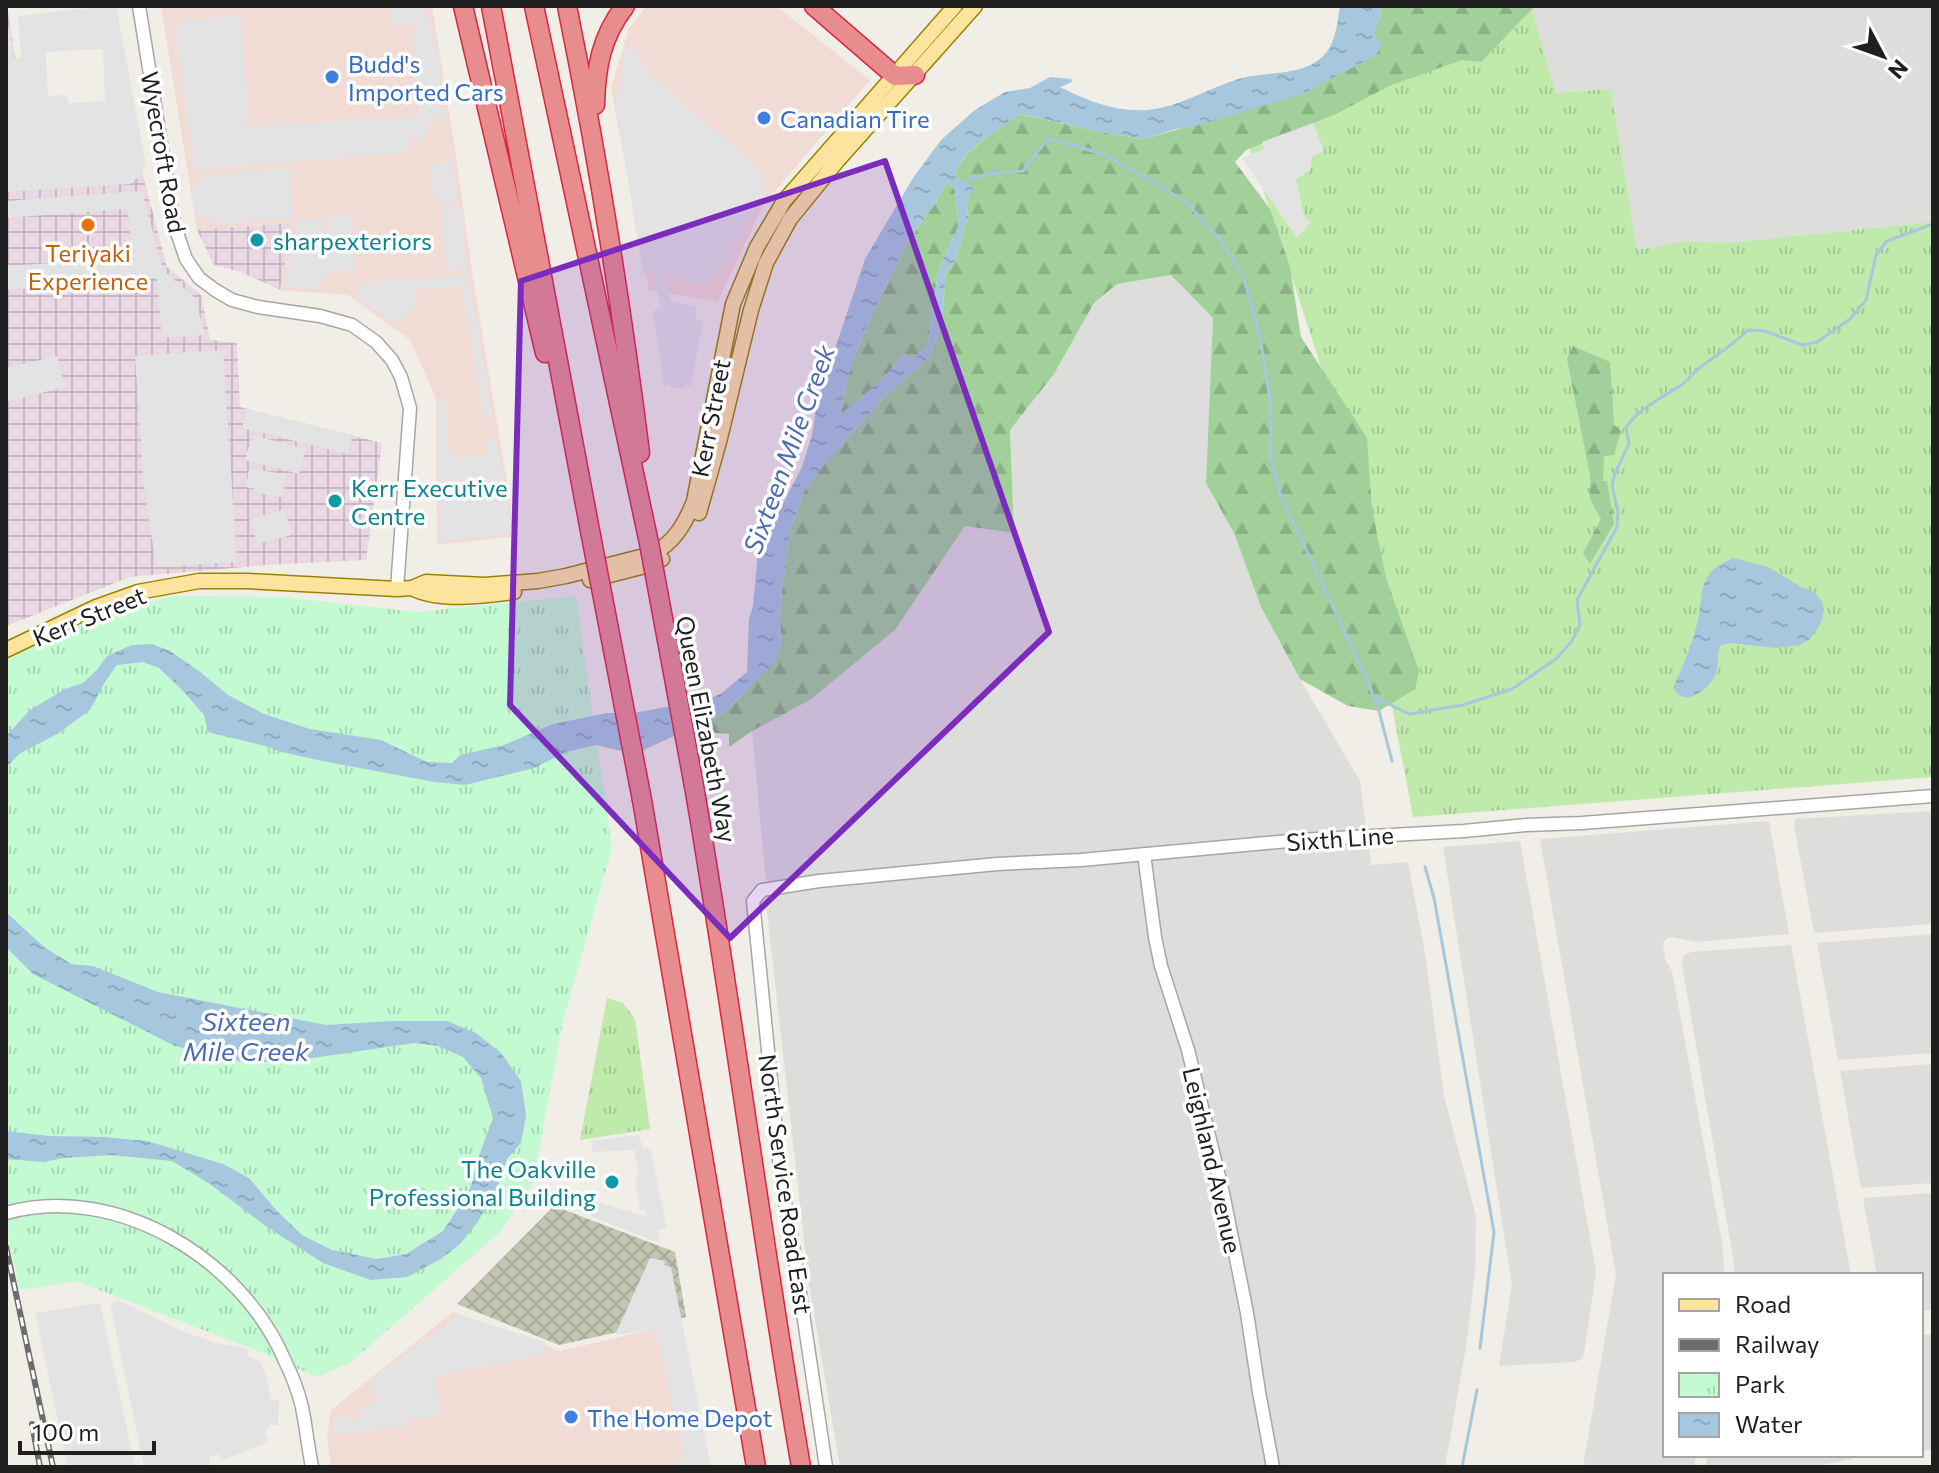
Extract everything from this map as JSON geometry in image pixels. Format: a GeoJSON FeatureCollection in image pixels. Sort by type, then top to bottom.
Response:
{"type":"FeatureCollection","features":[{"type":"Feature","properties":{"kind":"highway"},"geometry":{"type":"LineString","coordinates":[[463,6],[537,326],[577,463]]}},
{"type":"Feature","properties":{"kind":"highway"},"geometry":{"type":"LineString","coordinates":[[491,6],[642,800],[756,1467]]}},
{"type":"Feature","properties":{"kind":"highway","name":"Queen Elizabeth Way"},"geometry":{"type":"LineString","coordinates":[[534,6],[649,543],[694,786],[801,1467]]}},
{"type":"Feature","properties":{"kind":"highway"},"geometry":{"type":"LineString","coordinates":[[567,6],[594,144],[626,339],[649,543]]}},
{"type":"Feature","properties":{"kind":"highway"},"geometry":{"type":"LineString","coordinates":[[594,144],[598,64],[611,24],[625,6]]}},
{"type":"Feature","properties":{"kind":"highway"},"geometry":{"type":"LineString","coordinates":[[814,6],[895,76],[915,75]]}},
{"type":"Feature","properties":{"kind":"main road","name":"Kerr Street"},"geometry":{"type":"LineString","coordinates":[[404,589],[426,582],[510,584],[566,576],[663,549],[677,534],[694,501],[733,304],[757,247],[784,201],[955,6]]}},
{"type":"Feature","properties":{"kind":"main road","name":"Kerr Street"},"geometry":{"type":"LineString","coordinates":[[6,650],[110,602],[138,592],[199,581],[404,589],[421,593],[482,596],[569,585],[649,565],[670,555],[691,530],[704,501],[751,310],[766,263],[790,219],[838,160],[975,6]]}},
{"type":"Feature","properties":{"kind":"street","name":"Wyecroft Road"},"geometry":{"type":"LineString","coordinates":[[139,6],[174,224],[186,259],[199,278],[232,300],[352,325],[376,342],[392,360],[401,377],[410,408],[404,589]]}},
{"type":"Feature","properties":{"kind":"street","name":"Sixth Line"},"geometry":{"type":"LineString","coordinates":[[753,901],[762,890],[819,881],[997,864],[1933,796]]}},
{"type":"Feature","properties":{"kind":"street","name":"Leighland Avenue"},"geometry":{"type":"LineString","coordinates":[[1144,854],[1161,966],[1188,1050],[1223,1193],[1273,1467]]}},
{"type":"Feature","properties":{"kind":"street","name":"North Service Road East"},"geometry":{"type":"LineString","coordinates":[[753,901],[781,1180],[826,1467]]}},
{"type":"Feature","properties":{"kind":"street"},"geometry":{"type":"LineString","coordinates":[[6,1213],[43,1207],[93,1209],[158,1230],[205,1259],[235,1285],[255,1310],[285,1359],[302,1407],[312,1467]]}},
{"type":"Feature","properties":{"kind":"highlighted area"},"geometry":{"type":"Polygon","coordinates":[[[885,161],[1049,632],[730,938],[510,705],[521,281],[885,161]]]}},
{"type":"Feature","properties":{"kind":"shaded area"},"geometry":{"type":"Polygon","coordinates":[[[6,6],[23,106],[142,171],[167,267],[201,295],[210,340],[237,343],[240,407],[382,443],[366,560],[130,577],[6,626],[6,6]]]}},
{"type":"Feature","properties":{"kind":"shaded area"},"geometry":{"type":"Polygon","coordinates":[[[116,6],[146,164],[131,184],[6,192],[6,13],[14,59],[21,58],[18,16],[116,6]],[[103,49],[46,52],[48,96],[67,95],[68,103],[105,101],[103,49]]]}},
{"type":"Feature","properties":{"kind":"shaded area"},"geometry":{"type":"Polygon","coordinates":[[[161,6],[432,6],[516,536],[437,545],[436,398],[410,340],[348,295],[280,290],[292,223],[197,230],[161,6]]]}},
{"type":"Feature","properties":{"kind":"shaded area"},"geometry":{"type":"Polygon","coordinates":[[[390,6],[424,7],[438,56],[438,105],[446,110],[443,121],[436,115],[422,143],[408,136],[411,152],[195,170],[175,31],[185,20],[240,15],[249,121],[242,123],[243,127],[420,116],[413,25],[391,24],[390,6]]]}},
{"type":"Feature","properties":{"kind":"shaded area"},"geometry":{"type":"Polygon","coordinates":[[[647,6],[776,6],[870,80],[763,205],[718,301],[649,290],[611,88],[629,28],[647,6]]]}},
{"type":"Feature","properties":{"kind":"shaded area"},"geometry":{"type":"Polygon","coordinates":[[[1531,6],[1933,6],[1933,222],[1725,243],[1684,241],[1637,250],[1611,89],[1556,93],[1531,6]]]}},
{"type":"Feature","properties":{"kind":"shaded area"},"geometry":{"type":"Polygon","coordinates":[[[626,48],[633,49],[652,75],[764,174],[759,183],[766,190],[729,252],[732,256],[706,283],[677,281],[666,273],[671,301],[697,307],[696,319],[703,321],[691,386],[684,385],[684,388],[664,386],[653,311],[661,308],[652,274],[643,274],[616,106],[626,48]]]}},
{"type":"Feature","properties":{"kind":"shaded area"},"geometry":{"type":"Polygon","coordinates":[[[1313,123],[1324,151],[1312,157],[1310,171],[1296,179],[1304,216],[1311,222],[1297,238],[1242,158],[1264,149],[1262,142],[1313,123]]]}},
{"type":"Feature","properties":{"kind":"shaded area"},"geometry":{"type":"Polygon","coordinates":[[[452,161],[457,202],[440,204],[439,198],[434,198],[430,164],[452,161]]]}},
{"type":"Feature","properties":{"kind":"shaded area"},"geometry":{"type":"Polygon","coordinates":[[[289,168],[293,218],[217,224],[194,211],[191,186],[201,184],[201,175],[289,168]]]}},
{"type":"Feature","properties":{"kind":"shaded area"},"geometry":{"type":"Polygon","coordinates":[[[142,191],[163,270],[195,298],[205,335],[162,338],[157,278],[6,290],[6,266],[132,258],[128,209],[6,218],[6,201],[142,191]]]}},
{"type":"Feature","properties":{"kind":"shaded area"},"geometry":{"type":"Polygon","coordinates":[[[461,206],[467,269],[447,271],[442,208],[461,206]]]}},
{"type":"Feature","properties":{"kind":"shaded area"},"geometry":{"type":"Polygon","coordinates":[[[353,216],[355,270],[329,270],[316,290],[285,286],[296,219],[323,218],[329,265],[328,217],[353,216]]]}},
{"type":"Feature","properties":{"kind":"shaded area"},"geometry":{"type":"Polygon","coordinates":[[[292,223],[280,290],[241,272],[214,265],[197,230],[292,223]]]}},
{"type":"Feature","properties":{"kind":"shaded area"},"geometry":{"type":"Polygon","coordinates":[[[468,275],[493,417],[484,418],[462,287],[416,289],[415,308],[396,323],[355,297],[363,282],[468,275]]]}},
{"type":"Feature","properties":{"kind":"shaded area"},"geometry":{"type":"Polygon","coordinates":[[[1171,275],[1213,317],[1206,483],[1234,533],[1261,607],[1360,781],[1371,865],[1408,862],[1426,959],[1444,1096],[1476,1216],[1475,1273],[1466,1347],[1445,1467],[840,1467],[809,1284],[767,912],[752,731],[810,700],[895,630],[965,526],[1014,533],[1010,430],[1054,374],[1094,303],[1117,284],[1171,275]]]}},
{"type":"Feature","properties":{"kind":"shaded area"},"geometry":{"type":"Polygon","coordinates":[[[223,350],[237,562],[156,567],[143,478],[135,356],[223,350]]]}},
{"type":"Feature","properties":{"kind":"shaded area"},"geometry":{"type":"Polygon","coordinates":[[[57,356],[65,387],[6,402],[6,368],[57,356]]]}},
{"type":"Feature","properties":{"kind":"shaded area"},"geometry":{"type":"Polygon","coordinates":[[[437,400],[446,400],[448,448],[455,459],[487,454],[486,440],[496,439],[513,533],[440,542],[437,400]]]}},
{"type":"Feature","properties":{"kind":"shaded area"},"geometry":{"type":"Polygon","coordinates":[[[247,409],[352,435],[348,454],[242,428],[247,409]]]}},
{"type":"Feature","properties":{"kind":"shaded area"},"geometry":{"type":"Polygon","coordinates":[[[252,435],[306,449],[299,474],[245,460],[252,435]]]}},
{"type":"Feature","properties":{"kind":"shaded area"},"geometry":{"type":"Polygon","coordinates":[[[249,469],[286,474],[283,497],[256,493],[256,489],[246,487],[249,469]]]}},
{"type":"Feature","properties":{"kind":"shaded area"},"geometry":{"type":"Polygon","coordinates":[[[285,509],[292,535],[257,544],[250,519],[285,509]]]}},
{"type":"Feature","properties":{"kind":"shaded area"},"geometry":{"type":"Polygon","coordinates":[[[1933,811],[1933,924],[1814,933],[1794,826],[1796,819],[1933,811]]]}},
{"type":"Feature","properties":{"kind":"shaded area"},"geometry":{"type":"Polygon","coordinates":[[[1769,821],[1789,934],[1696,942],[1672,937],[1663,943],[1665,960],[1672,971],[1723,1248],[1724,1273],[1663,1273],[1663,1457],[1696,1457],[1694,1467],[1583,1467],[1616,1274],[1540,839],[1769,821]]]}},
{"type":"Feature","properties":{"kind":"shaded area"},"geometry":{"type":"Polygon","coordinates":[[[1520,841],[1596,1271],[1582,1359],[1499,1366],[1512,1285],[1443,847],[1520,841]]]}},
{"type":"Feature","properties":{"kind":"shaded area"},"geometry":{"type":"Polygon","coordinates":[[[1933,934],[1933,1053],[1838,1060],[1817,943],[1933,934]]]}},
{"type":"Feature","properties":{"kind":"shaded area"},"geometry":{"type":"Polygon","coordinates":[[[1791,945],[1851,1273],[1734,1273],[1682,965],[1683,956],[1691,952],[1791,945]]]}},
{"type":"Feature","properties":{"kind":"shaded area"},"geometry":{"type":"Polygon","coordinates":[[[1933,1064],[1933,1183],[1861,1188],[1840,1071],[1933,1064]]]}},
{"type":"Feature","properties":{"kind":"shaded area"},"geometry":{"type":"Polygon","coordinates":[[[639,1135],[643,1149],[650,1148],[667,1228],[658,1230],[660,1243],[577,1211],[582,1197],[647,1217],[646,1210],[640,1210],[635,1180],[639,1172],[634,1150],[593,1152],[591,1141],[639,1135]]]}},
{"type":"Feature","properties":{"kind":"shaded area"},"geometry":{"type":"Polygon","coordinates":[[[1933,1193],[1933,1310],[1923,1311],[1923,1273],[1877,1273],[1863,1198],[1933,1193]]]}},
{"type":"Feature","properties":{"kind":"shaded area"},"geometry":{"type":"Polygon","coordinates":[[[554,1206],[675,1252],[686,1317],[559,1345],[457,1304],[554,1206]]]}},
{"type":"Feature","properties":{"kind":"shaded area"},"geometry":{"type":"Polygon","coordinates":[[[650,1258],[665,1261],[664,1265],[671,1267],[711,1467],[675,1467],[674,1461],[685,1458],[655,1329],[615,1335],[650,1258]]]}},
{"type":"Feature","properties":{"kind":"shaded area"},"geometry":{"type":"Polygon","coordinates":[[[120,1301],[179,1330],[215,1343],[249,1349],[248,1356],[260,1362],[265,1371],[271,1400],[279,1401],[278,1425],[270,1425],[265,1433],[268,1442],[220,1461],[219,1454],[210,1456],[211,1466],[208,1467],[144,1467],[110,1303],[120,1301]]]}},
{"type":"Feature","properties":{"kind":"shaded area"},"geometry":{"type":"Polygon","coordinates":[[[100,1303],[135,1467],[68,1467],[35,1313],[100,1303]]]}},
{"type":"Feature","properties":{"kind":"shaded area"},"geometry":{"type":"Polygon","coordinates":[[[453,1312],[560,1351],[679,1323],[708,1467],[331,1467],[327,1439],[331,1410],[453,1312]]]}},
{"type":"Feature","properties":{"kind":"shaded area"},"geometry":{"type":"Polygon","coordinates":[[[459,1315],[546,1342],[543,1354],[434,1377],[442,1416],[406,1419],[407,1426],[333,1435],[334,1416],[361,1419],[363,1405],[376,1402],[371,1380],[459,1315]]]}},
{"type":"Feature","properties":{"kind":"shaded area"},"geometry":{"type":"Polygon","coordinates":[[[1933,1334],[1933,1450],[1923,1451],[1923,1335],[1933,1334]]]}},
{"type":"Feature","properties":{"kind":"shaded area"},"geometry":{"type":"Polygon","coordinates":[[[1707,1457],[1852,1457],[1816,1466],[1706,1467],[1707,1457]]]}},
{"type":"Feature","properties":{"kind":"green space"},"geometry":{"type":"Polygon","coordinates":[[[1379,6],[1535,6],[1481,62],[1462,60],[1389,86],[1336,114],[1246,150],[1235,162],[1270,209],[1290,267],[1301,337],[1367,438],[1372,509],[1386,578],[1419,671],[1415,689],[1379,711],[1348,706],[1300,679],[1261,607],[1234,533],[1206,483],[1213,318],[1171,275],[1117,284],[1094,303],[1054,374],[1010,430],[1014,533],[965,526],[895,630],[810,700],[729,747],[729,734],[694,728],[722,714],[741,696],[781,645],[782,588],[790,532],[804,491],[884,397],[927,359],[941,329],[946,273],[955,261],[968,218],[967,201],[973,188],[955,177],[971,150],[1019,114],[1144,139],[1242,111],[1375,56],[1374,32],[1382,13],[1379,6]]]}},
{"type":"Feature","properties":{"kind":"green space"},"geometry":{"type":"Polygon","coordinates":[[[1531,6],[1556,93],[1611,89],[1637,250],[1684,241],[1725,243],[1933,222],[1933,777],[1413,817],[1366,569],[1318,357],[1248,143],[1531,6]]]}},
{"type":"Feature","properties":{"kind":"green space"},"geometry":{"type":"Polygon","coordinates":[[[948,181],[955,190],[959,225],[938,271],[928,345],[914,359],[903,355],[882,380],[842,414],[851,364],[870,319],[905,246],[948,181]]]}},
{"type":"Feature","properties":{"kind":"green space"},"geometry":{"type":"Polygon","coordinates":[[[1573,346],[1610,362],[1614,425],[1621,431],[1614,455],[1604,456],[1603,481],[1607,481],[1614,524],[1590,564],[1583,553],[1601,519],[1590,499],[1590,475],[1567,359],[1573,346]]]}},
{"type":"Feature","properties":{"kind":"green space"},"geometry":{"type":"Polygon","coordinates":[[[174,596],[283,597],[417,612],[576,596],[612,848],[563,1021],[533,1183],[500,1232],[351,1362],[317,1377],[76,1281],[20,1290],[6,1229],[6,656],[93,615],[174,596]]]}},
{"type":"Feature","properties":{"kind":"green space"},"geometry":{"type":"Polygon","coordinates":[[[607,998],[623,1003],[635,1019],[650,1129],[580,1140],[607,998]]]}},
{"type":"Feature","properties":{"kind":"water","name":"Sixteen Mile Creek"},"geometry":{"type":"Polygon","coordinates":[[[1340,6],[1379,6],[1382,13],[1374,32],[1382,46],[1375,56],[1302,94],[1144,139],[1020,114],[963,159],[955,177],[974,187],[967,201],[968,218],[955,261],[946,273],[941,329],[927,359],[884,397],[804,491],[790,532],[782,588],[781,645],[776,661],[722,714],[635,754],[596,745],[566,752],[534,768],[465,785],[322,761],[208,732],[204,715],[184,692],[159,668],[143,662],[117,665],[90,710],[57,734],[19,754],[6,768],[6,736],[30,710],[65,689],[83,683],[107,656],[132,645],[152,644],[170,651],[228,695],[264,714],[310,729],[381,740],[427,762],[452,763],[460,755],[504,745],[553,724],[607,713],[634,713],[709,699],[722,693],[747,672],[749,619],[758,552],[802,467],[812,435],[817,403],[865,259],[913,178],[941,140],[975,110],[1005,92],[1030,88],[1050,77],[1071,79],[1072,82],[1060,87],[1100,104],[1143,110],[1172,105],[1246,77],[1306,67],[1327,52],[1335,33],[1340,6]],[[948,181],[905,246],[851,364],[842,413],[882,380],[903,355],[914,359],[928,345],[938,271],[959,225],[955,190],[948,181]]]}},
{"type":"Feature","properties":{"kind":"water"},"geometry":{"type":"Polygon","coordinates":[[[1733,558],[1768,567],[1814,592],[1824,610],[1821,623],[1810,639],[1800,645],[1777,648],[1729,643],[1720,646],[1716,674],[1711,682],[1694,696],[1679,695],[1673,688],[1694,634],[1705,582],[1713,570],[1733,558]]]}},
{"type":"Feature","properties":{"kind":"water","name":"Sixteen Mile Creek"},"geometry":{"type":"Polygon","coordinates":[[[6,912],[44,947],[71,964],[93,966],[158,992],[326,1025],[447,1021],[476,1033],[501,1053],[521,1081],[526,1115],[521,1143],[507,1159],[496,1191],[460,1244],[441,1259],[407,1277],[371,1280],[323,1263],[172,1161],[111,1155],[44,1162],[6,1159],[6,1131],[147,1141],[223,1164],[249,1178],[302,1235],[332,1250],[377,1259],[406,1254],[443,1231],[469,1192],[493,1118],[481,1078],[463,1057],[438,1046],[414,1043],[286,1062],[243,1062],[175,1046],[33,974],[6,947],[6,912]]]}},
{"type":"Feature","properties":{"kind":"waterway"},"geometry":{"type":"LineString","coordinates":[[965,186],[970,178],[1023,171],[1048,138],[1106,155],[1185,201],[1220,239],[1244,278],[1260,337],[1271,406],[1271,457],[1280,494],[1366,677],[1392,761]]}},
{"type":"Feature","properties":{"kind":"waterway"},"geometry":{"type":"LineString","coordinates":[[1375,697],[1409,714],[1463,705],[1512,689],[1556,659],[1572,641],[1580,625],[1577,600],[1617,527],[1618,513],[1612,485],[1629,444],[1626,428],[1631,421],[1683,384],[1748,330],[1765,331],[1802,345],[1817,342],[1850,319],[1866,300],[1876,255],[1887,241],[1933,224]]}},
{"type":"Feature","properties":{"kind":"waterway"},"geometry":{"type":"LineString","coordinates":[[1425,867],[1434,898],[1494,1232],[1480,1348]]}},
{"type":"Feature","properties":{"kind":"waterway"},"geometry":{"type":"LineString","coordinates":[[1462,1467],[1477,1390]]}},
{"type":"Feature","properties":{"kind":"railway"},"geometry":{"type":"LineString","coordinates":[[6,1247],[53,1467]]}},
{"type":"Feature","properties":{"kind":"railway"},"geometry":{"type":"LineString","coordinates":[[32,1424],[40,1467]]}},
{"type":"Feature","properties":{"kind":"place","name":"Budd's Imported Cars"},"geometry":{"type":"Point","coordinates":[332,77]}},
{"type":"Feature","properties":{"kind":"place","name":"Canadian Tire"},"geometry":{"type":"Point","coordinates":[764,118]}},
{"type":"Feature","properties":{"kind":"place","name":"Teriyaki Experience"},"geometry":{"type":"Point","coordinates":[88,225]}},
{"type":"Feature","properties":{"kind":"place","name":"sharpexteriors"},"geometry":{"type":"Point","coordinates":[257,240]}},
{"type":"Feature","properties":{"kind":"place","name":"Kerr Executive Centre"},"geometry":{"type":"Point","coordinates":[335,501]}},
{"type":"Feature","properties":{"kind":"place","name":"The Oakville Professional Building"},"geometry":{"type":"Point","coordinates":[612,1182]}},
{"type":"Feature","properties":{"kind":"place","name":"The Home Depot"},"geometry":{"type":"Point","coordinates":[571,1417]}}]}
